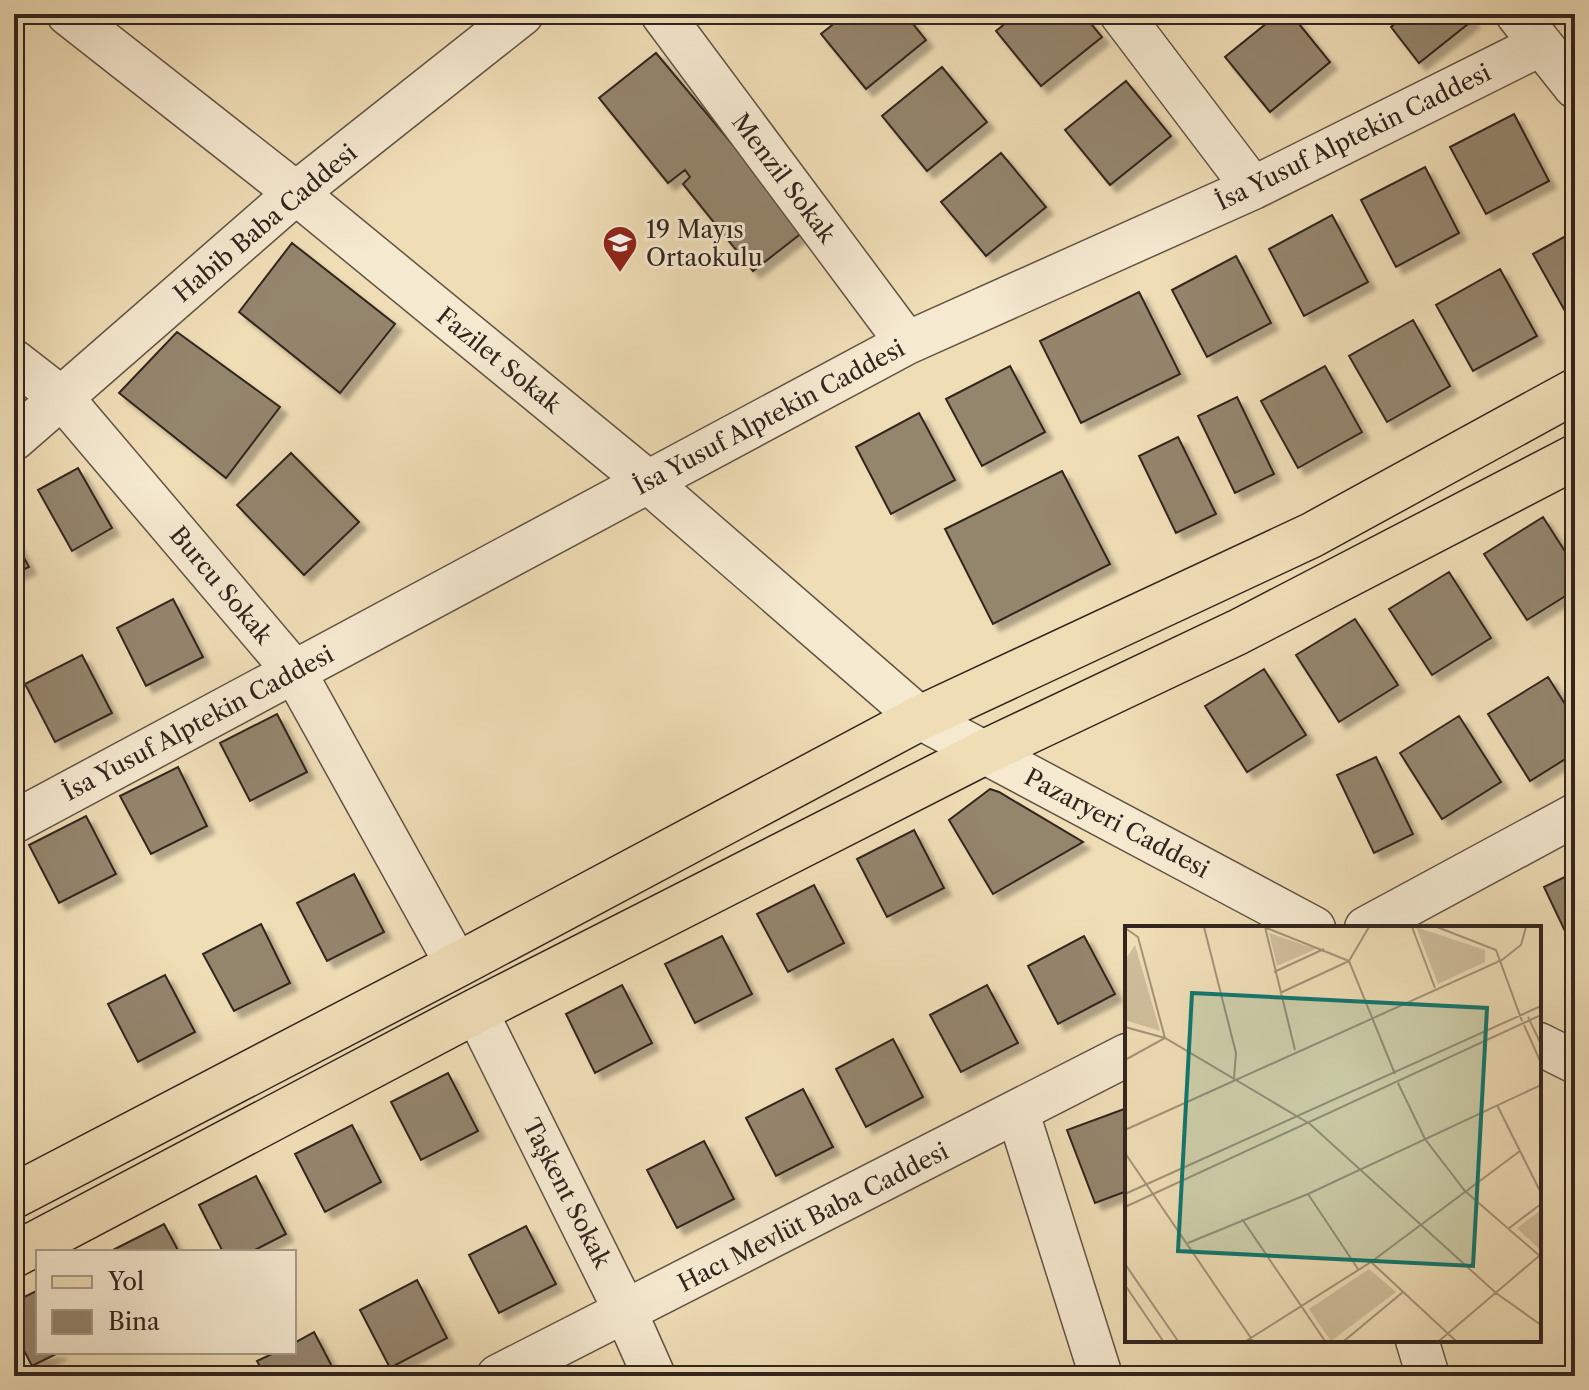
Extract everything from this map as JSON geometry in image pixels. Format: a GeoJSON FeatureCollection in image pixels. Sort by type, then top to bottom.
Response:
{"type":"FeatureCollection","features":[{"type":"Feature","properties":{"kind":"main road"},"geometry":{"type":"LineString","coordinates":[[14,1196],[457,965],[920,718],[1312,535],[1575,391]]}},
{"type":"Feature","properties":{"kind":"main road"},"geometry":{"type":"LineString","coordinates":[[14,1255],[476,1011],[985,752],[1238,632],[1575,457]]}},
{"type":"Feature","properties":{"kind":"street","name":"Fazilet Sokak"},"geometry":{"type":"LineString","coordinates":[[68,14],[296,193],[647,481],[920,718]]}},
{"type":"Feature","properties":{"kind":"street","name":"Habib Baba Caddesi"},"geometry":{"type":"LineString","coordinates":[[14,439],[296,193],[522,14]]}},
{"type":"Feature","properties":{"kind":"street","name":"Menzil Sokak"},"geometry":{"type":"LineString","coordinates":[[662,14],[907,343]]}},
{"type":"Feature","properties":{"kind":"street"},"geometry":{"type":"LineString","coordinates":[[1121,14],[1253,188]]}},
{"type":"Feature","properties":{"kind":"street","name":"İsa Yusuf Alptekin Caddesi"},"geometry":{"type":"LineString","coordinates":[[14,822],[907,343],[1253,188],[1528,29]]}},
{"type":"Feature","properties":{"kind":"street"},"geometry":{"type":"LineString","coordinates":[[1528,29],[1575,87]]}},
{"type":"Feature","properties":{"kind":"street","name":"Burcu Sokak"},"geometry":{"type":"LineString","coordinates":[[14,361],[63,399],[294,671],[457,965]]}},
{"type":"Feature","properties":{"kind":"street","name":"Pazaryeri Caddesi"},"geometry":{"type":"LineString","coordinates":[[920,718],[1310,926]]}},
{"type":"Feature","properties":{"kind":"street"},"geometry":{"type":"LineString","coordinates":[[1370,926],[1575,815]]}},
{"type":"Feature","properties":{"kind":"street","name":"Taşkent Sokak"},"geometry":{"type":"LineString","coordinates":[[476,1011],[626,1313],[654,1376]]}},
{"type":"Feature","properties":{"kind":"street"},"geometry":{"type":"LineString","coordinates":[[1541,1045],[1575,1062]]}},
{"type":"Feature","properties":{"kind":"street","name":"Hacı Mevlüt Baba Caddesi"},"geometry":{"type":"LineString","coordinates":[[498,1376],[1125,1056]]}},
{"type":"Feature","properties":{"kind":"street"},"geometry":{"type":"LineString","coordinates":[[1018,1113],[1101,1376]]}},
{"type":"Feature","properties":{"kind":"street"},"geometry":{"type":"LineString","coordinates":[[1418,1342],[1428,1376]]}},
{"type":"Feature","properties":{"kind":"building"},"geometry":{"type":"Polygon","coordinates":[[[846,14],[905,14],[926,40],[866,89],[821,34],[846,14]]]}},
{"type":"Feature","properties":{"kind":"building"},"geometry":{"type":"Polygon","coordinates":[[[1017,14],[1083,14],[1102,37],[1041,86],[996,31],[1017,14]]]}},
{"type":"Feature","properties":{"kind":"building"},"geometry":{"type":"Polygon","coordinates":[[[1278,14],[1291,14],[1330,62],[1270,112],[1225,57],[1278,14]]]}},
{"type":"Feature","properties":{"kind":"building"},"geometry":{"type":"Polygon","coordinates":[[[1406,14],[1468,14],[1473,20],[1419,63],[1391,27],[1406,14]]]}},
{"type":"Feature","properties":{"kind":"building"},"geometry":{"type":"Polygon","coordinates":[[[656,53],[733,145],[742,137],[812,225],[753,271],[683,184],[690,177],[685,170],[668,183],[599,98],[656,53]]]}},
{"type":"Feature","properties":{"kind":"building"},"geometry":{"type":"Polygon","coordinates":[[[942,67],[987,122],[927,171],[882,116],[942,67]]]}},
{"type":"Feature","properties":{"kind":"building"},"geometry":{"type":"Polygon","coordinates":[[[1126,81],[1171,136],[1110,185],[1065,130],[1126,81]]]}},
{"type":"Feature","properties":{"kind":"building"},"geometry":{"type":"Polygon","coordinates":[[[1514,114],[1549,181],[1486,214],[1450,147],[1514,114]]]}},
{"type":"Feature","properties":{"kind":"building"},"geometry":{"type":"Polygon","coordinates":[[[1001,153],[1046,207],[986,256],[941,202],[1001,153]]]}},
{"type":"Feature","properties":{"kind":"building"},"geometry":{"type":"Polygon","coordinates":[[[1425,167],[1459,233],[1396,267],[1361,200],[1425,167]]]}},
{"type":"Feature","properties":{"kind":"building"},"geometry":{"type":"Polygon","coordinates":[[[1332,215],[1368,282],[1304,316],[1269,249],[1332,215]]]}},
{"type":"Feature","properties":{"kind":"building"},"geometry":{"type":"Polygon","coordinates":[[[1575,231],[1575,318],[1570,320],[1533,254],[1575,231]]]}},
{"type":"Feature","properties":{"kind":"building"},"geometry":{"type":"Polygon","coordinates":[[[292,243],[395,324],[340,393],[239,312],[292,243]]]}},
{"type":"Feature","properties":{"kind":"building"},"geometry":{"type":"Polygon","coordinates":[[[1236,256],[1271,323],[1207,357],[1172,290],[1236,256]]]}},
{"type":"Feature","properties":{"kind":"building"},"geometry":{"type":"Polygon","coordinates":[[[1500,269],[1537,336],[1473,371],[1436,305],[1500,269]]]}},
{"type":"Feature","properties":{"kind":"building"},"geometry":{"type":"Polygon","coordinates":[[[1139,292],[1180,374],[1081,423],[1040,341],[1139,292]]]}},
{"type":"Feature","properties":{"kind":"building"},"geometry":{"type":"Polygon","coordinates":[[[1413,320],[1450,386],[1387,422],[1349,356],[1413,320]]]}},
{"type":"Feature","properties":{"kind":"building"},"geometry":{"type":"Polygon","coordinates":[[[177,332],[280,407],[226,478],[119,393],[177,332]]]}},
{"type":"Feature","properties":{"kind":"building"},"geometry":{"type":"Polygon","coordinates":[[[1010,366],[1045,432],[982,466],[946,399],[1010,366]]]}},
{"type":"Feature","properties":{"kind":"building"},"geometry":{"type":"Polygon","coordinates":[[[1325,366],[1362,432],[1298,468],[1261,401],[1325,366]]]}},
{"type":"Feature","properties":{"kind":"building"},"geometry":{"type":"Polygon","coordinates":[[[1237,397],[1274,474],[1235,493],[1198,416],[1237,397]]]}},
{"type":"Feature","properties":{"kind":"building"},"geometry":{"type":"Polygon","coordinates":[[[919,413],[955,480],[891,514],[856,447],[919,413]]]}},
{"type":"Feature","properties":{"kind":"building"},"geometry":{"type":"Polygon","coordinates":[[[1178,437],[1216,514],[1176,533],[1139,456],[1178,437]]]}},
{"type":"Feature","properties":{"kind":"building"},"geometry":{"type":"Polygon","coordinates":[[[291,453],[359,522],[304,575],[237,505],[291,453]]]}},
{"type":"Feature","properties":{"kind":"building"},"geometry":{"type":"Polygon","coordinates":[[[78,468],[112,528],[72,551],[38,490],[78,468]]]}},
{"type":"Feature","properties":{"kind":"building"},"geometry":{"type":"Polygon","coordinates":[[[1062,471],[1110,564],[993,624],[945,529],[1062,471]]]}},
{"type":"Feature","properties":{"kind":"building"},"geometry":{"type":"Polygon","coordinates":[[[1543,517],[1575,567],[1575,590],[1527,620],[1484,554],[1543,517]]]}},
{"type":"Feature","properties":{"kind":"building"},"geometry":{"type":"Polygon","coordinates":[[[14,539],[29,567],[14,574],[14,539]]]}},
{"type":"Feature","properties":{"kind":"building"},"geometry":{"type":"Polygon","coordinates":[[[1449,572],[1491,638],[1432,675],[1389,609],[1449,572]]]}},
{"type":"Feature","properties":{"kind":"building"},"geometry":{"type":"Polygon","coordinates":[[[173,599],[203,657],[146,686],[117,628],[173,599]]]}},
{"type":"Feature","properties":{"kind":"building"},"geometry":{"type":"Polygon","coordinates":[[[1355,619],[1398,685],[1339,722],[1296,655],[1355,619]]]}},
{"type":"Feature","properties":{"kind":"building"},"geometry":{"type":"Polygon","coordinates":[[[82,655],[112,713],[55,742],[25,684],[82,655]]]}},
{"type":"Feature","properties":{"kind":"building"},"geometry":{"type":"Polygon","coordinates":[[[1264,669],[1306,735],[1247,772],[1205,706],[1264,669]]]}},
{"type":"Feature","properties":{"kind":"building"},"geometry":{"type":"Polygon","coordinates":[[[1548,677],[1575,720],[1575,753],[1530,781],[1488,714],[1548,677]]]}},
{"type":"Feature","properties":{"kind":"building"},"geometry":{"type":"Polygon","coordinates":[[[277,714],[307,772],[250,801],[220,743],[277,714]]]}},
{"type":"Feature","properties":{"kind":"building"},"geometry":{"type":"Polygon","coordinates":[[[1459,716],[1501,782],[1442,819],[1400,753],[1459,716]]]}},
{"type":"Feature","properties":{"kind":"building"},"geometry":{"type":"Polygon","coordinates":[[[1376,757],[1413,834],[1374,853],[1337,775],[1376,757]]]}},
{"type":"Feature","properties":{"kind":"building"},"geometry":{"type":"Polygon","coordinates":[[[178,767],[207,826],[151,854],[120,796],[178,767]]]}},
{"type":"Feature","properties":{"kind":"building"},"geometry":{"type":"Polygon","coordinates":[[[990,789],[1083,842],[993,894],[949,820],[990,789]]]}},
{"type":"Feature","properties":{"kind":"building"},"geometry":{"type":"Polygon","coordinates":[[[86,816],[116,874],[59,903],[29,845],[86,816]]]}},
{"type":"Feature","properties":{"kind":"building"},"geometry":{"type":"Polygon","coordinates":[[[914,830],[944,888],[887,917],[857,859],[914,830]]]}},
{"type":"Feature","properties":{"kind":"building"},"geometry":{"type":"Polygon","coordinates":[[[1575,872],[1575,952],[1544,887],[1575,872]]]}},
{"type":"Feature","properties":{"kind":"building"},"geometry":{"type":"Polygon","coordinates":[[[354,874],[384,932],[327,961],[297,903],[354,874]]]}},
{"type":"Feature","properties":{"kind":"building"},"geometry":{"type":"Polygon","coordinates":[[[814,885],[844,943],[788,972],[757,914],[814,885]]]}},
{"type":"Feature","properties":{"kind":"building"},"geometry":{"type":"Polygon","coordinates":[[[261,924],[290,983],[234,1011],[203,954],[261,924]]]}},
{"type":"Feature","properties":{"kind":"building"},"geometry":{"type":"Polygon","coordinates":[[[722,936],[752,994],[695,1023],[665,964],[722,936]]]}},
{"type":"Feature","properties":{"kind":"building"},"geometry":{"type":"Polygon","coordinates":[[[1084,936],[1115,994],[1058,1024],[1028,966],[1084,936]]]}},
{"type":"Feature","properties":{"kind":"building"},"geometry":{"type":"Polygon","coordinates":[[[165,975],[195,1032],[138,1062],[108,1004],[165,975]]]}},
{"type":"Feature","properties":{"kind":"building"},"geometry":{"type":"Polygon","coordinates":[[[622,985],[652,1043],[595,1073],[566,1014],[622,985]]]}},
{"type":"Feature","properties":{"kind":"building"},"geometry":{"type":"Polygon","coordinates":[[[987,985],[1018,1043],[961,1072],[930,1015],[987,985]]]}},
{"type":"Feature","properties":{"kind":"building"},"geometry":{"type":"Polygon","coordinates":[[[893,1039],[923,1097],[866,1127],[836,1069],[893,1039]]]}},
{"type":"Feature","properties":{"kind":"building"},"geometry":{"type":"Polygon","coordinates":[[[448,1073],[478,1131],[421,1160],[391,1102],[448,1073]]]}},
{"type":"Feature","properties":{"kind":"building"},"geometry":{"type":"Polygon","coordinates":[[[803,1089],[833,1147],[776,1176],[746,1118],[803,1089]]]}},
{"type":"Feature","properties":{"kind":"building"},"geometry":{"type":"Polygon","coordinates":[[[1125,1109],[1125,1192],[1095,1203],[1067,1130],[1125,1109]]]}},
{"type":"Feature","properties":{"kind":"building"},"geometry":{"type":"Polygon","coordinates":[[[352,1125],[381,1182],[325,1212],[295,1154],[352,1125]]]}},
{"type":"Feature","properties":{"kind":"building"},"geometry":{"type":"Polygon","coordinates":[[[704,1141],[734,1199],[677,1228],[647,1170],[704,1141]]]}},
{"type":"Feature","properties":{"kind":"building"},"geometry":{"type":"Polygon","coordinates":[[[256,1176],[286,1234],[255,1250],[222,1250],[199,1205],[256,1176]]]}},
{"type":"Feature","properties":{"kind":"building"},"geometry":{"type":"Polygon","coordinates":[[[164,1224],[178,1250],[113,1250],[164,1224]]]}},
{"type":"Feature","properties":{"kind":"building"},"geometry":{"type":"Polygon","coordinates":[[[526,1226],[556,1284],[499,1313],[469,1255],[526,1226]]]}},
{"type":"Feature","properties":{"kind":"building"},"geometry":{"type":"Polygon","coordinates":[[[417,1280],[447,1338],[390,1368],[360,1310],[417,1280]]]}},
{"type":"Feature","properties":{"kind":"building"},"geometry":{"type":"Polygon","coordinates":[[[36,1291],[36,1354],[56,1354],[32,1366],[14,1331],[14,1302],[36,1291]]]}},
{"type":"Feature","properties":{"kind":"building"},"geometry":{"type":"Polygon","coordinates":[[[314,1332],[337,1376],[265,1376],[257,1361],[272,1354],[296,1354],[296,1342],[314,1332]]]}},
{"type":"Feature","properties":{"kind":"place","name":"19 Mayıs Ortaokulu"},"geometry":{"type":"Point","coordinates":[620,274]}}]}
